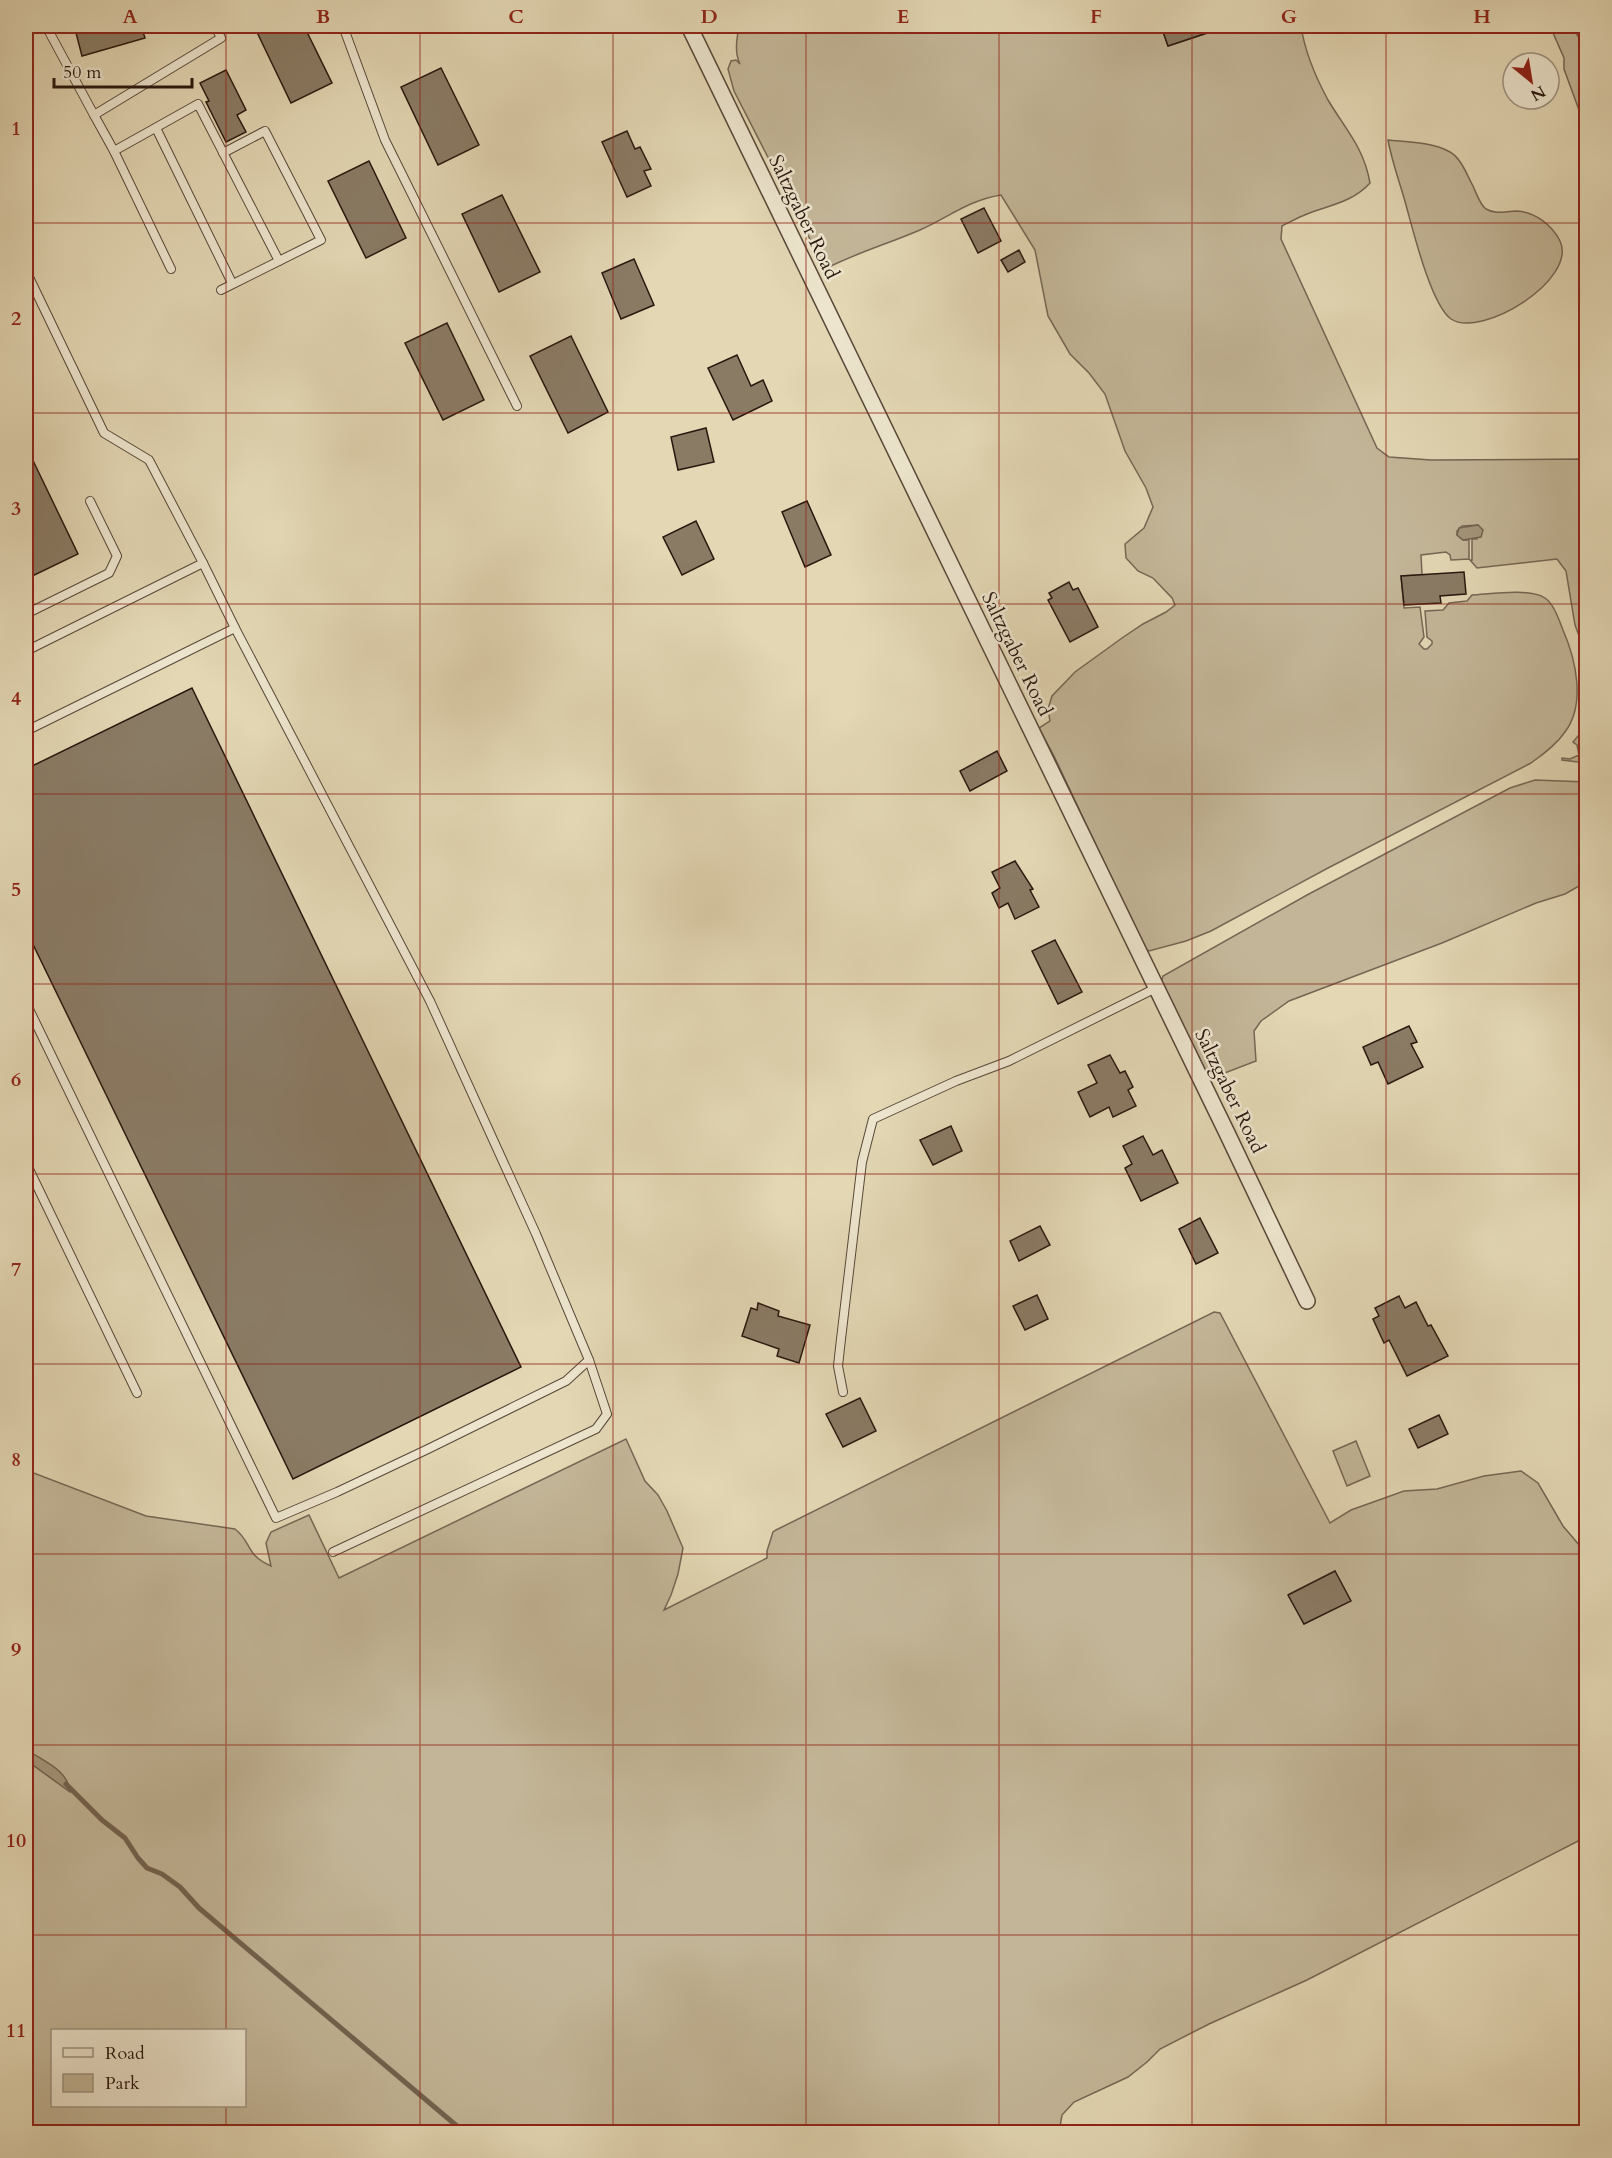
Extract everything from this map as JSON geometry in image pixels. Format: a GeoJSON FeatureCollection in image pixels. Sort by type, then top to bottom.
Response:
{"type":"FeatureCollection","features":[{"type":"Feature","properties":{"kind":"street","name":"Saltzgaber Road"},"geometry":{"type":"LineString","coordinates":[[689,26],[1307,1301]]}},
{"type":"Feature","properties":{"kind":"lane"},"geometry":{"type":"LineString","coordinates":[[46,26],[114,151],[171,269]]}},
{"type":"Feature","properties":{"kind":"lane"},"geometry":{"type":"LineString","coordinates":[[94,115],[221,38],[215,26]]}},
{"type":"Feature","properties":{"kind":"lane"},"geometry":{"type":"LineString","coordinates":[[343,26],[385,140],[517,406]]}},
{"type":"Feature","properties":{"kind":"lane"},"geometry":{"type":"LineString","coordinates":[[114,151],[198,104],[279,261]]}},
{"type":"Feature","properties":{"kind":"lane"},"geometry":{"type":"LineString","coordinates":[[156,128],[232,283]]}},
{"type":"Feature","properties":{"kind":"lane"},"geometry":{"type":"LineString","coordinates":[[221,290],[321,240],[265,131],[223,153]]}},
{"type":"Feature","properties":{"kind":"lane"},"geometry":{"type":"LineString","coordinates":[[26,271],[104,433],[149,460],[430,1001],[536,1234],[589,1360],[607,1414],[596,1429],[333,1552]]}},
{"type":"Feature","properties":{"kind":"lane"},"geometry":{"type":"LineString","coordinates":[[26,614],[109,573],[117,556],[90,501]]}},
{"type":"Feature","properties":{"kind":"lane"},"geometry":{"type":"LineString","coordinates":[[26,651],[203,563]]}},
{"type":"Feature","properties":{"kind":"lane"},"geometry":{"type":"LineString","coordinates":[[26,731],[235,628]]}},
{"type":"Feature","properties":{"kind":"lane"},"geometry":{"type":"LineString","coordinates":[[843,1392],[838,1366],[862,1162],[873,1119],[956,1081],[1009,1061],[1156,988]]}},
{"type":"Feature","properties":{"kind":"lane"},"geometry":{"type":"LineString","coordinates":[[26,1003],[276,1518],[337,1492],[566,1382],[589,1360]]}},
{"type":"Feature","properties":{"kind":"lane"},"geometry":{"type":"LineString","coordinates":[[26,1163],[137,1393]]}},
{"type":"Feature","properties":{"kind":"green space"},"geometry":{"type":"Polygon","coordinates":[[[739,26],[1161,26],[1168,46],[1229,26],[1301,26],[1305,46],[1315,73],[1328,100],[1359,149],[1370,183],[1349,199],[1304,215],[1282,226],[1281,239],[1377,448],[1389,457],[1431,460],[1586,459],[1586,673],[1566,571],[1557,559],[1477,568],[1470,560],[1472,560],[1472,539],[1477,539],[1478,525],[1462,526],[1457,531],[1457,535],[1463,540],[1469,540],[1469,559],[1451,560],[1450,555],[1446,552],[1421,555],[1422,575],[1401,576],[1404,608],[1420,607],[1424,637],[1419,644],[1424,649],[1432,644],[1427,637],[1425,611],[1443,610],[1449,603],[1467,601],[1472,595],[1499,593],[1530,593],[1545,598],[1551,604],[1568,642],[1577,682],[1575,708],[1571,721],[1558,741],[1531,763],[1211,931],[1186,941],[1149,951],[1144,947],[1039,728],[1050,721],[1048,709],[1052,696],[1075,672],[1122,638],[1175,605],[1172,598],[1153,578],[1138,571],[1126,558],[1125,544],[1144,528],[1153,507],[1146,488],[1125,451],[1105,394],[1070,354],[1048,316],[1035,250],[1001,195],[969,205],[920,230],[829,267],[820,263],[734,91],[728,69],[731,61],[736,60],[740,64],[737,50],[739,26]]]}},
{"type":"Feature","properties":{"kind":"green space"},"geometry":{"type":"Polygon","coordinates":[[[1550,26],[1571,26],[1586,48],[1586,129],[1564,69],[1564,58],[1550,26]]]}},
{"type":"Feature","properties":{"kind":"green space"},"geometry":{"type":"Polygon","coordinates":[[[1388,140],[1428,144],[1450,152],[1461,162],[1480,202],[1486,209],[1497,212],[1524,212],[1548,225],[1560,241],[1562,256],[1555,272],[1541,288],[1524,302],[1483,321],[1465,323],[1451,319],[1437,299],[1424,266],[1388,140]]]}},
{"type":"Feature","properties":{"kind":"green space"},"geometry":{"type":"Polygon","coordinates":[[[1586,714],[1586,763],[1562,760],[1562,758],[1570,759],[1579,755],[1577,745],[1573,742],[1583,730],[1586,714]]]}},
{"type":"Feature","properties":{"kind":"green space"},"geometry":{"type":"Polygon","coordinates":[[[1535,780],[1586,782],[1586,882],[1565,894],[1536,903],[1442,943],[1289,1001],[1261,1021],[1254,1031],[1256,1061],[1217,1076],[1207,1074],[1161,983],[1163,976],[1307,895],[1510,788],[1535,780]]]}},
{"type":"Feature","properties":{"kind":"green space"},"geometry":{"type":"Polygon","coordinates":[[[1214,1312],[1220,1313],[1330,1523],[1351,1510],[1404,1491],[1437,1489],[1484,1476],[1521,1471],[1538,1483],[1563,1526],[1586,1553],[1586,1837],[1307,1980],[1209,2024],[1160,2049],[1128,2077],[1074,2102],[1062,2115],[1059,2132],[26,2132],[26,1760],[70,1790],[26,1749],[26,1470],[146,1516],[235,1529],[253,1553],[271,1566],[266,1543],[271,1532],[309,1515],[339,1578],[626,1439],[645,1481],[658,1495],[667,1511],[683,1548],[678,1574],[664,1610],[767,1558],[773,1532],[1214,1312]],[[1335,1571],[1289,1594],[1304,1624],[1350,1601],[1335,1571]]]}},
{"type":"Feature","properties":{"kind":"green space"},"geometry":{"type":"Polygon","coordinates":[[[1356,1441],[1370,1476],[1347,1486],[1333,1451],[1356,1441]]]}},
{"type":"Feature","properties":{"kind":"shaded area"},"geometry":{"type":"Polygon","coordinates":[[[1478,525],[1483,530],[1481,537],[1463,540],[1457,535],[1459,528],[1478,525]]]}},
{"type":"Feature","properties":{"kind":"shaded area"},"geometry":{"type":"Polygon","coordinates":[[[26,1749],[59,1771],[65,1777],[70,1792],[26,1760],[26,1749]]]}},
{"type":"Feature","properties":{"kind":"building"},"geometry":{"type":"Polygon","coordinates":[[[77,26],[141,26],[145,38],[82,56],[75,29],[78,28],[77,26]]]}},
{"type":"Feature","properties":{"kind":"building"},"geometry":{"type":"Polygon","coordinates":[[[254,26],[304,26],[332,83],[291,103],[254,26]]]}},
{"type":"Feature","properties":{"kind":"building"},"geometry":{"type":"Polygon","coordinates":[[[1161,26],[1221,26],[1222,28],[1168,46],[1161,26]]]}},
{"type":"Feature","properties":{"kind":"building"},"geometry":{"type":"Polygon","coordinates":[[[441,68],[479,145],[438,165],[401,87],[441,68]]]}},
{"type":"Feature","properties":{"kind":"building"},"geometry":{"type":"Polygon","coordinates":[[[226,70],[246,110],[237,115],[246,132],[226,142],[206,102],[209,101],[200,83],[226,70]]]}},
{"type":"Feature","properties":{"kind":"building"},"geometry":{"type":"Polygon","coordinates":[[[627,131],[635,149],[640,147],[651,169],[644,171],[651,186],[627,197],[602,142],[627,131]]]}},
{"type":"Feature","properties":{"kind":"building"},"geometry":{"type":"Polygon","coordinates":[[[369,161],[406,238],[366,258],[328,181],[369,161]]]}},
{"type":"Feature","properties":{"kind":"building"},"geometry":{"type":"Polygon","coordinates":[[[502,195],[540,272],[499,292],[462,214],[502,195]]]}},
{"type":"Feature","properties":{"kind":"building"},"geometry":{"type":"Polygon","coordinates":[[[984,208],[1001,241],[978,253],[961,219],[984,208]]]}},
{"type":"Feature","properties":{"kind":"building"},"geometry":{"type":"Polygon","coordinates":[[[1019,250],[1025,262],[1008,272],[1001,260],[1019,250]]]}},
{"type":"Feature","properties":{"kind":"building"},"geometry":{"type":"Polygon","coordinates":[[[634,259],[654,305],[621,319],[602,273],[634,259]]]}},
{"type":"Feature","properties":{"kind":"building"},"geometry":{"type":"Polygon","coordinates":[[[447,323],[484,400],[443,420],[405,343],[447,323]]]}},
{"type":"Feature","properties":{"kind":"building"},"geometry":{"type":"Polygon","coordinates":[[[571,336],[608,412],[568,433],[530,356],[571,336]]]}},
{"type":"Feature","properties":{"kind":"building"},"geometry":{"type":"Polygon","coordinates":[[[737,355],[751,386],[763,380],[772,401],[733,420],[708,368],[737,355]]]}},
{"type":"Feature","properties":{"kind":"building"},"geometry":{"type":"Polygon","coordinates":[[[706,428],[714,462],[678,470],[671,437],[706,428]]]}},
{"type":"Feature","properties":{"kind":"building"},"geometry":{"type":"Polygon","coordinates":[[[26,446],[78,554],[26,579],[26,446]]]}},
{"type":"Feature","properties":{"kind":"building"},"geometry":{"type":"Polygon","coordinates":[[[807,501],[831,555],[805,567],[782,512],[807,501]]]}},
{"type":"Feature","properties":{"kind":"building"},"geometry":{"type":"Polygon","coordinates":[[[696,521],[714,559],[682,575],[663,537],[696,521]]]}},
{"type":"Feature","properties":{"kind":"building"},"geometry":{"type":"Polygon","coordinates":[[[1464,572],[1466,594],[1440,596],[1441,603],[1404,605],[1401,576],[1464,572]]]}},
{"type":"Feature","properties":{"kind":"building"},"geometry":{"type":"Polygon","coordinates":[[[1069,582],[1073,590],[1078,588],[1098,627],[1070,642],[1048,600],[1052,598],[1049,593],[1069,582]]]}},
{"type":"Feature","properties":{"kind":"building"},"geometry":{"type":"Polygon","coordinates":[[[192,688],[521,1367],[293,1479],[26,930],[26,769],[192,688]]]}},
{"type":"Feature","properties":{"kind":"building"},"geometry":{"type":"Polygon","coordinates":[[[997,751],[1007,771],[970,791],[960,771],[997,751]]]}},
{"type":"Feature","properties":{"kind":"building"},"geometry":{"type":"Polygon","coordinates":[[[1015,861],[1033,889],[1030,890],[1039,907],[1015,919],[1008,903],[999,908],[992,893],[1000,888],[992,872],[1015,861]]]}},
{"type":"Feature","properties":{"kind":"building"},"geometry":{"type":"Polygon","coordinates":[[[1055,940],[1082,992],[1058,1004],[1032,951],[1055,940]]]}},
{"type":"Feature","properties":{"kind":"building"},"geometry":{"type":"Polygon","coordinates":[[[1409,1026],[1417,1042],[1411,1044],[1423,1067],[1388,1084],[1378,1062],[1371,1065],[1363,1047],[1409,1026]]]}},
{"type":"Feature","properties":{"kind":"building"},"geometry":{"type":"Polygon","coordinates":[[[1110,1055],[1120,1073],[1125,1071],[1133,1087],[1128,1090],[1136,1106],[1113,1117],[1109,1107],[1090,1117],[1078,1092],[1097,1083],[1088,1065],[1110,1055]]]}},
{"type":"Feature","properties":{"kind":"building"},"geometry":{"type":"Polygon","coordinates":[[[951,1126],[962,1151],[933,1165],[920,1140],[951,1126]]]}},
{"type":"Feature","properties":{"kind":"building"},"geometry":{"type":"Polygon","coordinates":[[[1143,1136],[1153,1155],[1162,1150],[1178,1183],[1141,1201],[1125,1168],[1132,1164],[1123,1146],[1143,1136]]]}},
{"type":"Feature","properties":{"kind":"building"},"geometry":{"type":"Polygon","coordinates":[[[1200,1218],[1218,1253],[1196,1264],[1179,1229],[1200,1218]]]}},
{"type":"Feature","properties":{"kind":"building"},"geometry":{"type":"Polygon","coordinates":[[[1040,1226],[1050,1245],[1019,1261],[1010,1241],[1040,1226]]]}},
{"type":"Feature","properties":{"kind":"building"},"geometry":{"type":"Polygon","coordinates":[[[1037,1295],[1048,1319],[1025,1330],[1013,1306],[1037,1295]]]}},
{"type":"Feature","properties":{"kind":"building"},"geometry":{"type":"Polygon","coordinates":[[[1399,1296],[1405,1308],[1416,1302],[1428,1326],[1431,1325],[1448,1356],[1407,1376],[1389,1340],[1384,1343],[1373,1319],[1379,1316],[1375,1308],[1399,1296]]]}},
{"type":"Feature","properties":{"kind":"building"},"geometry":{"type":"Polygon","coordinates":[[[758,1303],[779,1311],[778,1316],[810,1325],[799,1363],[777,1356],[779,1349],[742,1336],[751,1308],[757,1310],[758,1303]]]}},
{"type":"Feature","properties":{"kind":"building"},"geometry":{"type":"Polygon","coordinates":[[[860,1398],[876,1431],[843,1447],[826,1414],[860,1398]]]}},
{"type":"Feature","properties":{"kind":"building"},"geometry":{"type":"Polygon","coordinates":[[[1439,1415],[1448,1434],[1418,1448],[1409,1429],[1439,1415]]]}},
{"type":"Feature","properties":{"kind":"building"},"geometry":{"type":"Polygon","coordinates":[[[1335,1571],[1351,1601],[1304,1624],[1288,1595],[1335,1571]]]}},
{"type":"Feature","properties":{"kind":"waterway"},"geometry":{"type":"LineString","coordinates":[[66,1784],[102,1820],[125,1838],[147,1868],[162,1874],[180,1887],[199,1908],[464,2132]]}}]}
